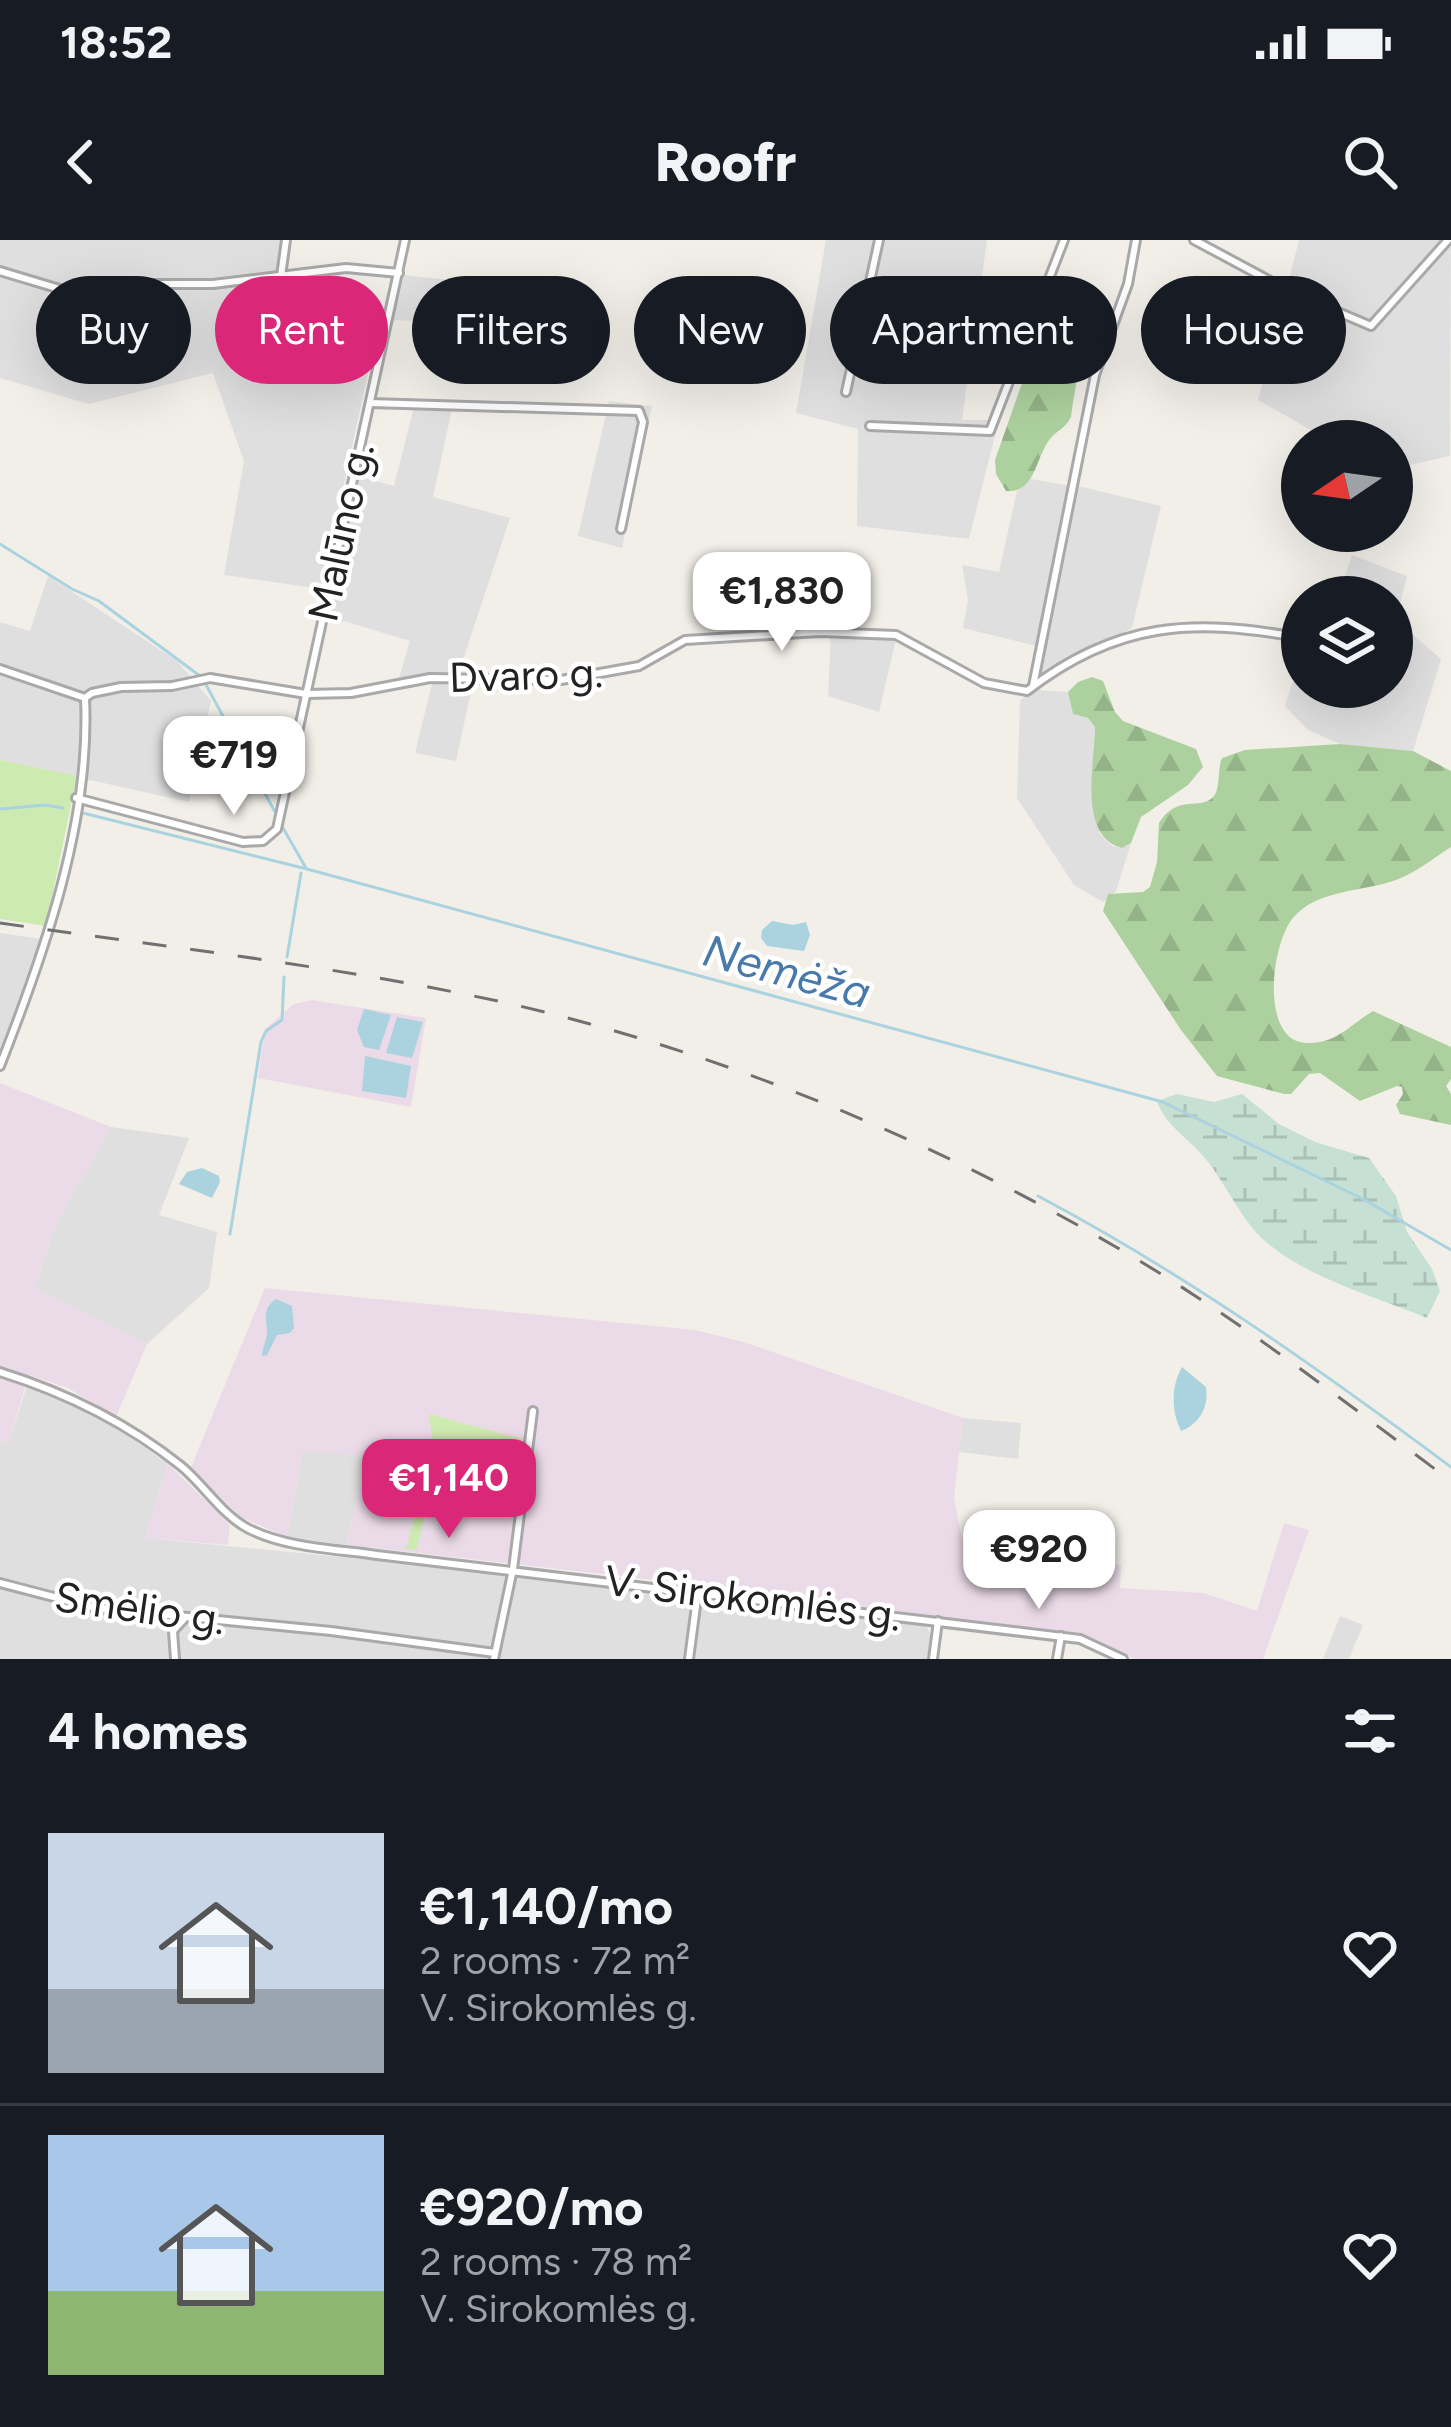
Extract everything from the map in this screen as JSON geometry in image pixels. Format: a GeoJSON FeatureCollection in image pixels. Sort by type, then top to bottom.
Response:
{"type":"FeatureCollection","features":[{"type":"Feature","properties":{"kind":"street"},"geometry":{"type":"LineString","coordinates":[[286,240],[281,276],[346,268],[399,273]]}},
{"type":"Feature","properties":{"kind":"street","name":"Malūno g."},"geometry":{"type":"LineString","coordinates":[[76,798],[242,842],[263,842],[281,819],[405,240]]}},
{"type":"Feature","properties":{"kind":"street"},"geometry":{"type":"LineString","coordinates":[[846,392],[879,240]]}},
{"type":"Feature","properties":{"kind":"street"},"geometry":{"type":"LineString","coordinates":[[870,426],[991,430],[1064,240]]}},
{"type":"Feature","properties":{"kind":"street"},"geometry":{"type":"LineString","coordinates":[[1033,686],[1096,375],[1128,284],[1136,240]]}},
{"type":"Feature","properties":{"kind":"street"},"geometry":{"type":"LineString","coordinates":[[1194,240],[1240,268],[1366,326],[1376,324],[1448,240]]}},
{"type":"Feature","properties":{"kind":"street"},"geometry":{"type":"LineString","coordinates":[[0,271],[61,293],[215,281]]}},
{"type":"Feature","properties":{"kind":"street"},"geometry":{"type":"LineString","coordinates":[[370,403],[639,411],[644,422],[620,529]]}},
{"type":"Feature","properties":{"kind":"street"},"geometry":{"type":"LineString","coordinates":[[1033,686],[1109,644],[1153,629],[1203,626],[1281,635]]}},
{"type":"Feature","properties":{"kind":"street","name":"Dvaro g."},"geometry":{"type":"LineString","coordinates":[[85,698],[121,687],[172,686],[217,678],[306,694],[351,693],[430,679],[561,680],[639,667],[686,640],[820,632],[896,634],[984,682],[1018,692],[1033,686]]}},
{"type":"Feature","properties":{"kind":"street"},"geometry":{"type":"LineString","coordinates":[[0,669],[85,698],[86,725],[50,935],[0,1064]]}},
{"type":"Feature","properties":{"kind":"street","name":"V. Sirokomlės g."},"geometry":{"type":"LineString","coordinates":[[0,1372],[70,1395],[108,1417],[174,1461],[249,1529],[321,1547],[1061,1636],[1080,1639],[1123,1659]]}},
{"type":"Feature","properties":{"kind":"street"},"geometry":{"type":"LineString","coordinates":[[495,1656],[513,1569],[533,1411]]}},
{"type":"Feature","properties":{"kind":"street","name":"Smėlio g."},"geometry":{"type":"LineString","coordinates":[[0,1583],[96,1608],[331,1631],[495,1656]]}},
{"type":"Feature","properties":{"kind":"street"},"geometry":{"type":"LineString","coordinates":[[689,1659],[698,1591]]}},
{"type":"Feature","properties":{"kind":"street"},"geometry":{"type":"LineString","coordinates":[[166,1616],[173,1630],[175,1659]]}},
{"type":"Feature","properties":{"kind":"street"},"geometry":{"type":"LineString","coordinates":[[173,1630],[185,1617]]}},
{"type":"Feature","properties":{"kind":"street"},"geometry":{"type":"LineString","coordinates":[[933,1659],[938,1621]]}},
{"type":"Feature","properties":{"kind":"street"},"geometry":{"type":"LineString","coordinates":[[1058,1659],[1061,1636]]}},
{"type":"Feature","properties":{"kind":"shaded area"},"geometry":{"type":"Polygon","coordinates":[[[0,240],[289,240],[285,276],[215,276],[215,379],[213,373],[191,378],[191,276],[36,276],[36,384],[169,384],[89,404],[0,378],[0,240]]]}},
{"type":"Feature","properties":{"kind":"shaded area"},"geometry":{"type":"Polygon","coordinates":[[[826,240],[987,240],[982,276],[830,276],[830,384],[967,384],[962,420],[999,420],[969,539],[857,526],[858,429],[796,413],[801,384],[806,384],[806,355],[826,240]]]}},
{"type":"Feature","properties":{"kind":"shaded area"},"geometry":{"type":"Polygon","coordinates":[[[1299,240],[1451,240],[1450,456],[1413,464],[1413,420],[1293,420],[1258,400],[1262,384],[1346,384],[1346,276],[1290,276],[1299,240]]]}},
{"type":"Feature","properties":{"kind":"shaded area"},"geometry":{"type":"Polygon","coordinates":[[[404,275],[413,276],[412,321],[393,320],[404,275]]]}},
{"type":"Feature","properties":{"kind":"shaded area"},"geometry":{"type":"Polygon","coordinates":[[[217,384],[366,384],[321,589],[224,575],[244,461],[217,384]]]}},
{"type":"Feature","properties":{"kind":"shaded area"},"geometry":{"type":"Polygon","coordinates":[[[609,401],[652,406],[622,548],[578,536],[609,401]]]}},
{"type":"Feature","properties":{"kind":"shaded area"},"geometry":{"type":"Polygon","coordinates":[[[414,407],[452,409],[433,497],[510,518],[456,681],[473,682],[456,761],[415,753],[434,676],[399,678],[410,641],[327,616],[358,476],[394,486],[414,407]]]}},
{"type":"Feature","properties":{"kind":"shaded area"},"geometry":{"type":"Polygon","coordinates":[[[1030,479],[1072,486],[1037,646],[963,628],[968,601],[962,565],[999,572],[1017,491],[1030,479]]]}},
{"type":"Feature","properties":{"kind":"shaded area"},"geometry":{"type":"Polygon","coordinates":[[[1078,486],[1161,506],[1132,628],[1039,676],[1078,486]]]}},
{"type":"Feature","properties":{"kind":"shaded area"},"geometry":{"type":"Polygon","coordinates":[[[1352,555],[1407,576],[1345,576],[1352,555]]]}},
{"type":"Feature","properties":{"kind":"shaded area"},"geometry":{"type":"Polygon","coordinates":[[[48,576],[177,661],[211,701],[189,802],[0,760],[0,622],[30,631],[48,576]]]}},
{"type":"Feature","properties":{"kind":"shaded area"},"geometry":{"type":"Polygon","coordinates":[[[831,635],[896,639],[879,712],[828,696],[831,635]]]}},
{"type":"Feature","properties":{"kind":"shaded area"},"geometry":{"type":"Polygon","coordinates":[[[1413,635],[1441,659],[1413,751],[1340,744],[1308,730],[1287,708],[1413,708],[1413,635]]]}},
{"type":"Feature","properties":{"kind":"shaded area"},"geometry":{"type":"Polygon","coordinates":[[[1035,690],[1068,692],[1073,714],[1088,718],[1095,727],[1092,794],[1100,834],[1112,846],[1131,843],[1116,891],[1103,902],[1074,885],[1017,798],[1020,700],[1035,690]]]}},
{"type":"Feature","properties":{"kind":"shaded area"},"geometry":{"type":"Polygon","coordinates":[[[0,933],[42,939],[0,1055],[0,933]]]}},
{"type":"Feature","properties":{"kind":"shaded area"},"geometry":{"type":"Polygon","coordinates":[[[312,1000],[426,1018],[411,1107],[258,1078],[265,1029],[294,1004],[312,1000]]]}},
{"type":"Feature","properties":{"kind":"shaded area"},"geometry":{"type":"Polygon","coordinates":[[[0,1083],[111,1127],[56,1224],[34,1288],[147,1344],[116,1417],[68,1388],[29,1375],[8,1443],[0,1441],[0,1083]]]}},
{"type":"Feature","properties":{"kind":"shaded area"},"geometry":{"type":"Polygon","coordinates":[[[111,1127],[189,1138],[159,1215],[217,1232],[209,1288],[147,1344],[34,1288],[56,1224],[111,1127]]]}},
{"type":"Feature","properties":{"kind":"shaded area"},"geometry":{"type":"Polygon","coordinates":[[[265,1288],[695,1330],[744,1342],[963,1418],[954,1498],[963,1544],[1121,1565],[1120,1588],[1204,1593],[1257,1611],[1284,1523],[1309,1530],[1263,1659],[1135,1659],[1078,1635],[346,1545],[367,1457],[303,1450],[287,1537],[240,1517],[191,1467],[265,1288]]]}},
{"type":"Feature","properties":{"kind":"shaded area"},"geometry":{"type":"Polygon","coordinates":[[[27,1386],[106,1421],[168,1464],[145,1538],[515,1574],[926,1625],[928,1659],[0,1659],[0,1441],[8,1443],[27,1386]]]}},
{"type":"Feature","properties":{"kind":"shaded area"},"geometry":{"type":"Polygon","coordinates":[[[963,1418],[1021,1423],[1018,1459],[959,1452],[963,1418]]]}},
{"type":"Feature","properties":{"kind":"shaded area"},"geometry":{"type":"Polygon","coordinates":[[[303,1449],[368,1457],[346,1545],[287,1537],[303,1449]]]}},
{"type":"Feature","properties":{"kind":"shaded area"},"geometry":{"type":"Polygon","coordinates":[[[168,1464],[230,1525],[228,1545],[145,1538],[168,1464]]]}},
{"type":"Feature","properties":{"kind":"shaded area"},"geometry":{"type":"Polygon","coordinates":[[[1340,1616],[1363,1625],[1349,1659],[1323,1659],[1340,1616]]]}},
{"type":"Feature","properties":{"kind":"green space"},"geometry":{"type":"Polygon","coordinates":[[[1022,384],[1076,384],[1071,417],[1050,439],[1023,486],[1006,491],[996,474],[995,460],[1022,384]]]}},
{"type":"Feature","properties":{"kind":"green space"},"geometry":{"type":"Polygon","coordinates":[[[1092,677],[1103,681],[1123,721],[1196,749],[1203,767],[1188,785],[1141,817],[1131,843],[1122,848],[1099,829],[1092,796],[1095,727],[1088,718],[1073,714],[1068,692],[1092,677]]]}},
{"type":"Feature","properties":{"kind":"green space"},"geometry":{"type":"Polygon","coordinates":[[[1340,744],[1413,751],[1451,771],[1451,847],[1396,880],[1327,896],[1293,918],[1275,969],[1276,1010],[1292,1039],[1308,1043],[1335,1037],[1373,1011],[1451,1047],[1451,1079],[1446,1086],[1451,1094],[1451,1125],[1400,1114],[1396,1105],[1402,1087],[1360,1101],[1320,1073],[1309,1074],[1291,1094],[1217,1076],[1103,911],[1108,894],[1143,892],[1150,887],[1159,823],[1174,808],[1213,797],[1222,758],[1245,750],[1340,744]]]}},
{"type":"Feature","properties":{"kind":"green space"},"geometry":{"type":"Polygon","coordinates":[[[0,760],[77,776],[46,926],[0,919],[0,760]]]}},
{"type":"Feature","properties":{"kind":"green space"},"geometry":{"type":"Polygon","coordinates":[[[1177,1094],[1214,1102],[1242,1094],[1279,1124],[1315,1142],[1369,1158],[1396,1196],[1407,1232],[1432,1269],[1440,1291],[1427,1318],[1322,1276],[1265,1241],[1204,1157],[1160,1109],[1157,1101],[1177,1094]]]}},
{"type":"Feature","properties":{"kind":"green space"},"geometry":{"type":"Polygon","coordinates":[[[429,1414],[522,1439],[519,1463],[461,1454],[464,1441],[445,1440],[416,1550],[406,1549],[433,1446],[429,1414]]]}},
{"type":"Feature","properties":{"kind":"water"},"geometry":{"type":"Polygon","coordinates":[[[772,921],[806,922],[810,935],[804,951],[767,946],[762,930],[772,921]]]}},
{"type":"Feature","properties":{"kind":"water"},"geometry":{"type":"Polygon","coordinates":[[[364,1009],[391,1015],[379,1050],[364,1047],[357,1030],[364,1009]]]}},
{"type":"Feature","properties":{"kind":"water"},"geometry":{"type":"Polygon","coordinates":[[[397,1017],[423,1022],[412,1058],[386,1053],[397,1017]]]}},
{"type":"Feature","properties":{"kind":"water"},"geometry":{"type":"Polygon","coordinates":[[[365,1056],[411,1066],[406,1098],[362,1091],[365,1056]]]}},
{"type":"Feature","properties":{"kind":"water"},"geometry":{"type":"Polygon","coordinates":[[[202,1168],[219,1176],[212,1198],[179,1184],[187,1172],[202,1168]]]}},
{"type":"Feature","properties":{"kind":"water"},"geometry":{"type":"Polygon","coordinates":[[[276,1299],[292,1306],[294,1328],[277,1335],[262,1356],[266,1313],[276,1299]]]}},
{"type":"Feature","properties":{"kind":"water"},"geometry":{"type":"Polygon","coordinates":[[[1182,1367],[1206,1387],[1207,1394],[1198,1419],[1181,1431],[1174,1399],[1182,1367]]]}},
{"type":"Feature","properties":{"kind":"waterway"},"geometry":{"type":"LineString","coordinates":[[0,544],[99,601],[200,676]]}},
{"type":"Feature","properties":{"kind":"waterway"},"geometry":{"type":"LineString","coordinates":[[205,683],[275,812]]}},
{"type":"Feature","properties":{"kind":"waterway","name":"Nemėža"},"geometry":{"type":"LineString","coordinates":[[0,809],[63,808]]}},
{"type":"Feature","properties":{"kind":"waterway","name":"Nemėža"},"geometry":{"type":"LineString","coordinates":[[83,813],[307,869],[1163,1102],[1363,1199],[1451,1250]]}},
{"type":"Feature","properties":{"kind":"waterway"},"geometry":{"type":"LineString","coordinates":[[283,828],[306,868]]}},
{"type":"Feature","properties":{"kind":"waterway"},"geometry":{"type":"LineString","coordinates":[[287,957],[301,873]]}},
{"type":"Feature","properties":{"kind":"waterway"},"geometry":{"type":"LineString","coordinates":[[230,1234],[261,1042],[266,1031],[282,1020],[284,977]]}},
{"type":"Feature","properties":{"kind":"waterway"},"geometry":{"type":"LineString","coordinates":[[1038,1196],[1146,1257],[1250,1324],[1451,1467]]}},
{"type":"Feature","properties":{"kind":"railway"},"geometry":{"type":"LineString","coordinates":[[0,923],[315,968],[502,1002],[662,1045],[818,1101],[970,1169],[1160,1273],[1287,1359],[1451,1481]]}}]}
